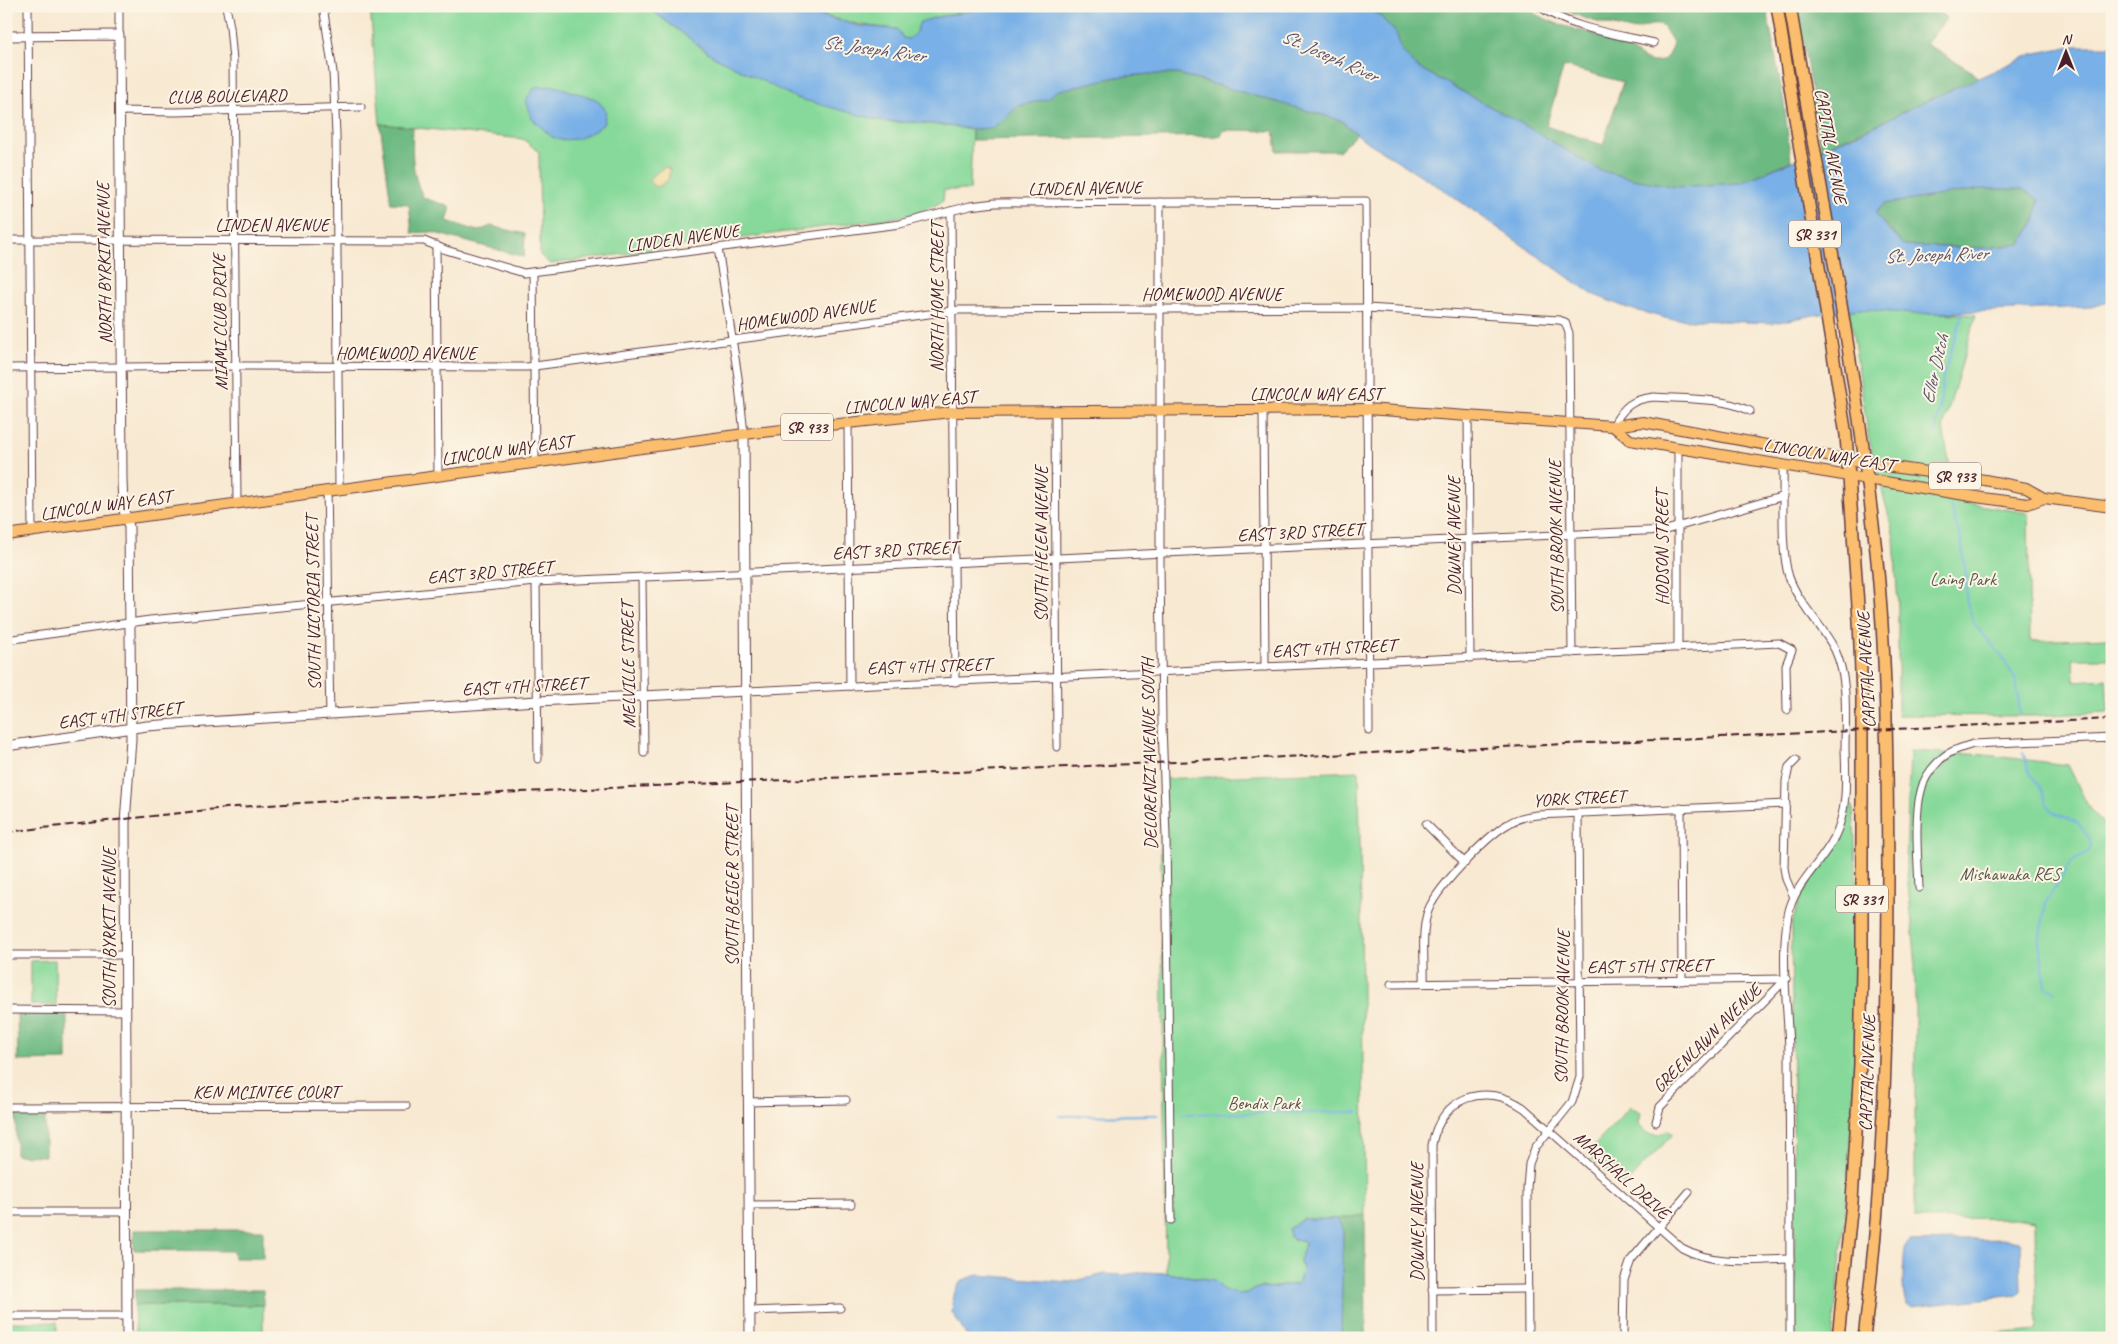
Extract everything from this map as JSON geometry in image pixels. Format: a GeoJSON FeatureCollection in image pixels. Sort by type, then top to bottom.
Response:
{"type":"FeatureCollection","features":[{"type":"Feature","properties":{"kind":"highway","name":"CAPITAL AVENUE"},"geometry":{"type":"LineString","coordinates":[[1777,6],[1831,330],[1846,435],[1857,568],[1861,669],[1862,968],[1858,1126],[1838,1338]]}},
{"type":"Feature","properties":{"kind":"highway","name":"CAPITAL AVENUE"},"geometry":{"type":"LineString","coordinates":[[1790,6],[1844,326],[1866,477],[1876,551],[1885,680],[1887,1055],[1880,1173],[1864,1338]]}},
{"type":"Feature","properties":{"kind":"main road","name":"LINCOLN WAY EAST"},"geometry":{"type":"LineString","coordinates":[[6,535],[744,434],[952,412],[1367,409],[1613,426],[1643,422],[1864,463],[2026,488],[2044,498],[2112,507]]}},
{"type":"Feature","properties":{"kind":"main road","name":"LINCOLN WAY EAST"},"geometry":{"type":"LineString","coordinates":[[1613,426],[1630,440],[1866,477],[1983,498],[2028,504],[2044,498]]}},
{"type":"Feature","properties":{"kind":"street"},"geometry":{"type":"LineString","coordinates":[[28,6],[32,531]]}},
{"type":"Feature","properties":{"kind":"street","name":"NORTH BYRKIT AVENUE"},"geometry":{"type":"LineString","coordinates":[[119,6],[122,508],[126,518]]}},
{"type":"Feature","properties":{"kind":"street","name":"MIAMI CLUB DRIVE"},"geometry":{"type":"LineString","coordinates":[[226,6],[232,40],[237,503]]}},
{"type":"Feature","properties":{"kind":"street"},"geometry":{"type":"LineString","coordinates":[[323,6],[333,72],[335,108],[339,489]]}},
{"type":"Feature","properties":{"kind":"street"},"geometry":{"type":"LineString","coordinates":[[1539,6],[1562,19],[1580,25],[1654,43]]}},
{"type":"Feature","properties":{"kind":"street"},"geometry":{"type":"LineString","coordinates":[[6,36],[119,36]]}},
{"type":"Feature","properties":{"kind":"street","name":"CLUB BOULEVARD"},"geometry":{"type":"LineString","coordinates":[[120,111],[361,107]]}},
{"type":"Feature","properties":{"kind":"street","name":"LINDEN AVENUE"},"geometry":{"type":"LineString","coordinates":[[6,240],[234,239],[424,241],[446,250],[520,273],[900,224],[951,211],[995,203],[1366,201],[1367,308]]}},
{"type":"Feature","properties":{"kind":"street","name":"DELORENZI AVENUE SOUTH"},"geometry":{"type":"LineString","coordinates":[[1160,202],[1161,672],[1166,837],[1171,1220]]}},
{"type":"Feature","properties":{"kind":"street","name":"NORTH HOME STREET"},"geometry":{"type":"LineString","coordinates":[[951,211],[954,682]]}},
{"type":"Feature","properties":{"kind":"street"},"geometry":{"type":"LineString","coordinates":[[436,245],[438,476]]}},
{"type":"Feature","properties":{"kind":"street"},"geometry":{"type":"LineString","coordinates":[[718,248],[744,434]]}},
{"type":"Feature","properties":{"kind":"street"},"geometry":{"type":"LineString","coordinates":[[533,272],[535,462]]}},
{"type":"Feature","properties":{"kind":"street"},"geometry":{"type":"LineString","coordinates":[[1367,308],[1369,731]]}},
{"type":"Feature","properties":{"kind":"street","name":"HOMEWOOD AVENUE"},"geometry":{"type":"LineString","coordinates":[[6,368],[236,366],[534,367],[951,311],[1367,308],[1559,320],[1565,322],[1568,326],[1569,366]]}},
{"type":"Feature","properties":{"kind":"street","name":"SOUTH BROOK AVENUE"},"geometry":{"type":"LineString","coordinates":[[1569,366],[1572,653]]}},
{"type":"Feature","properties":{"kind":"street"},"geometry":{"type":"LineString","coordinates":[[1613,426],[1625,406],[1642,398],[1724,402],[1740,405],[1750,411]]}},
{"type":"Feature","properties":{"kind":"street"},"geometry":{"type":"LineString","coordinates":[[1263,410],[1265,667]]}},
{"type":"Feature","properties":{"kind":"street","name":"SOUTH HELEN AVENUE"},"geometry":{"type":"LineString","coordinates":[[1055,411],[1057,747]]}},
{"type":"Feature","properties":{"kind":"street","name":"DOWNEY AVENUE"},"geometry":{"type":"LineString","coordinates":[[1468,415],[1470,658]]}},
{"type":"Feature","properties":{"kind":"street"},"geometry":{"type":"LineString","coordinates":[[848,423],[850,686]]}},
{"type":"Feature","properties":{"kind":"street","name":"SOUTH BEIGER STREET"},"geometry":{"type":"LineString","coordinates":[[744,434],[750,1338]]}},
{"type":"Feature","properties":{"kind":"street","name":"HODSON STREET"},"geometry":{"type":"LineString","coordinates":[[1678,448],[1678,648]]}},
{"type":"Feature","properties":{"kind":"street","name":"CAPITAL AVENUE"},"geometry":{"type":"LineString","coordinates":[[1783,464],[1785,560],[1789,576],[1797,596],[1835,650],[1844,681],[1845,698],[1845,792],[1840,822],[1825,852],[1793,895],[1786,935],[1789,1050],[1790,1338]]}},
{"type":"Feature","properties":{"kind":"street","name":"SOUTH VICTORIA STREET"},"geometry":{"type":"LineString","coordinates":[[326,491],[330,714]]}},
{"type":"Feature","properties":{"kind":"street","name":"EAST 3RD STREET"},"geometry":{"type":"LineString","coordinates":[[6,640],[130,623],[536,582],[1677,528],[1784,496]]}},
{"type":"Feature","properties":{"kind":"street","name":"SOUTH BYRKIT AVENUE"},"geometry":{"type":"LineString","coordinates":[[126,518],[129,527],[131,729],[126,823],[125,955],[127,1338]]}},
{"type":"Feature","properties":{"kind":"street","name":"MELVILLE STREET"},"geometry":{"type":"LineString","coordinates":[[642,577],[644,753]]}},
{"type":"Feature","properties":{"kind":"street"},"geometry":{"type":"LineString","coordinates":[[536,582],[538,758]]}},
{"type":"Feature","properties":{"kind":"street","name":"EAST 4TH STREET"},"geometry":{"type":"LineString","coordinates":[[6,746],[189,723],[537,701],[1779,643],[1792,650],[1786,665],[1787,710]]}},
{"type":"Feature","properties":{"kind":"street"},"geometry":{"type":"LineString","coordinates":[[1919,888],[1918,842],[1921,790],[1939,760],[1953,751],[1973,744],[2112,738]]}},
{"type":"Feature","properties":{"kind":"street"},"geometry":{"type":"LineString","coordinates":[[1793,895],[1786,879],[1784,868],[1789,767],[1796,760]]}},
{"type":"Feature","properties":{"kind":"street","name":"YORK STREET"},"geometry":{"type":"LineString","coordinates":[[1424,983],[1424,926],[1430,904],[1438,891],[1498,830],[1515,820],[1537,815],[1786,804]]}},
{"type":"Feature","properties":{"kind":"street"},"geometry":{"type":"LineString","coordinates":[[1681,808],[1682,981]]}},
{"type":"Feature","properties":{"kind":"street","name":"SOUTH BROOK AVENUE"},"geometry":{"type":"LineString","coordinates":[[1528,1338],[1527,1175],[1535,1148],[1572,1102],[1580,1077],[1578,813]]}},
{"type":"Feature","properties":{"kind":"street"},"geometry":{"type":"LineString","coordinates":[[1426,824],[1465,863]]}},
{"type":"Feature","properties":{"kind":"street"},"geometry":{"type":"LineString","coordinates":[[6,955],[125,955]]}},
{"type":"Feature","properties":{"kind":"street","name":"EAST 5TH STREET"},"geometry":{"type":"LineString","coordinates":[[1391,984],[1786,979]]}},
{"type":"Feature","properties":{"kind":"street","name":"GREENLAWN AVENUE"},"geometry":{"type":"LineString","coordinates":[[1656,1122],[1660,1106],[1786,979]]}},
{"type":"Feature","properties":{"kind":"street"},"geometry":{"type":"LineString","coordinates":[[6,1010],[126,1011]]}},
{"type":"Feature","properties":{"kind":"street","name":"MARSHALL DRIVE"},"geometry":{"type":"LineString","coordinates":[[1447,1111],[1456,1104],[1471,1097],[1494,1095],[1514,1101],[1550,1130],[1682,1248],[1700,1257],[1722,1260],[1790,1260]]}},
{"type":"Feature","properties":{"kind":"street"},"geometry":{"type":"LineString","coordinates":[[748,1102],[846,1100]]}},
{"type":"Feature","properties":{"kind":"street","name":"KEN MCINTEE COURT"},"geometry":{"type":"LineString","coordinates":[[6,1107],[406,1106]]}},
{"type":"Feature","properties":{"kind":"street","name":"DOWNEY AVENUE"},"geometry":{"type":"LineString","coordinates":[[1432,1338],[1432,1145],[1438,1121],[1447,1111]]}},
{"type":"Feature","properties":{"kind":"street"},"geometry":{"type":"LineString","coordinates":[[1623,1338],[1623,1292],[1626,1271],[1637,1250],[1689,1192]]}},
{"type":"Feature","properties":{"kind":"street"},"geometry":{"type":"LineString","coordinates":[[750,1205],[851,1204]]}},
{"type":"Feature","properties":{"kind":"street"},"geometry":{"type":"LineString","coordinates":[[6,1212],[126,1212]]}},
{"type":"Feature","properties":{"kind":"street"},"geometry":{"type":"LineString","coordinates":[[1432,1290],[1528,1290]]}},
{"type":"Feature","properties":{"kind":"street"},"geometry":{"type":"LineString","coordinates":[[750,1311],[840,1308]]}},
{"type":"Feature","properties":{"kind":"street"},"geometry":{"type":"LineString","coordinates":[[6,1316],[127,1316]]}},
{"type":"Feature","properties":{"kind":"green space"},"geometry":{"type":"Polygon","coordinates":[[[370,6],[646,6],[713,56],[885,122],[914,122],[972,129],[970,190],[944,190],[943,201],[928,209],[905,216],[550,264],[540,255],[539,152],[523,139],[380,124],[370,6]]]}},
{"type":"Feature","properties":{"kind":"green space"},"geometry":{"type":"Polygon","coordinates":[[[800,6],[975,6],[975,11],[947,15],[931,21],[924,25],[909,40],[903,38],[897,29],[848,22],[824,16],[800,6]]]}},
{"type":"Feature","properties":{"kind":"green space"},"geometry":{"type":"Polygon","coordinates":[[[1360,6],[1404,6],[1421,13],[1424,6],[1526,6],[1536,14],[1558,24],[1617,41],[1646,60],[1657,62],[1666,58],[1673,42],[1663,26],[1650,25],[1631,30],[1585,18],[1559,6],[1766,6],[1784,103],[1791,161],[1740,183],[1677,187],[1633,179],[1599,170],[1528,127],[1417,67],[1402,51],[1396,33],[1378,14],[1360,6]],[[1564,66],[1546,126],[1603,145],[1623,82],[1564,66]]]}},
{"type":"Feature","properties":{"kind":"green space"},"geometry":{"type":"Polygon","coordinates":[[[1797,6],[1937,6],[1946,19],[1926,44],[1973,72],[1978,79],[1821,149],[1797,6]]]}},
{"type":"Feature","properties":{"kind":"green space"},"geometry":{"type":"Polygon","coordinates":[[[1178,74],[1340,120],[1357,133],[1339,151],[1277,151],[1274,131],[1224,130],[1221,136],[972,140],[972,129],[992,128],[1018,106],[1047,99],[1056,91],[1116,77],[1178,74]]]}},
{"type":"Feature","properties":{"kind":"green space"},"geometry":{"type":"Polygon","coordinates":[[[380,124],[413,127],[413,155],[417,181],[424,198],[451,207],[447,221],[478,231],[491,226],[525,234],[524,257],[431,232],[412,233],[409,204],[391,203],[380,124]]]}},
{"type":"Feature","properties":{"kind":"green space"},"geometry":{"type":"Polygon","coordinates":[[[1981,189],[2022,189],[2039,200],[2035,221],[2021,244],[1987,248],[1904,246],[1887,226],[1879,220],[1876,212],[1883,204],[1981,189]]]}},
{"type":"Feature","properties":{"kind":"green space","name":"Laing Park"},"geometry":{"type":"Polygon","coordinates":[[[1849,308],[1976,315],[1943,428],[1956,501],[2028,513],[2030,641],[2109,638],[2108,659],[2073,659],[2074,681],[2106,679],[2108,712],[2031,716],[1898,715],[1898,607],[1894,537],[1869,439],[1849,308]]]}},
{"type":"Feature","properties":{"kind":"green space","name":"Mishawaka RES"},"geometry":{"type":"Polygon","coordinates":[[[1910,751],[1985,755],[2068,765],[2089,808],[2112,832],[2112,1338],[1954,1338],[2037,1330],[2035,1221],[2015,1218],[1915,1219],[1915,954],[1906,864],[1910,751]]]}},
{"type":"Feature","properties":{"kind":"green space","name":"Bendix Park"},"geometry":{"type":"Polygon","coordinates":[[[1359,771],[1365,1215],[1323,1219],[1293,1239],[1302,1240],[1305,1244],[1300,1261],[1303,1268],[1298,1284],[1269,1288],[1260,1287],[1247,1293],[1238,1294],[1224,1290],[1214,1280],[1166,1273],[1160,779],[1359,771]]]}},
{"type":"Feature","properties":{"kind":"green space"},"geometry":{"type":"Polygon","coordinates":[[[1850,806],[1853,806],[1856,872],[1857,1006],[1855,1072],[1846,1206],[1832,1338],[1796,1338],[1791,932],[1793,919],[1801,897],[1819,869],[1834,849],[1836,849],[1845,827],[1850,806]]]}},
{"type":"Feature","properties":{"kind":"green space"},"geometry":{"type":"Polygon","coordinates":[[[55,960],[56,1005],[31,1005],[31,961],[55,960]]]}},
{"type":"Feature","properties":{"kind":"green space"},"geometry":{"type":"Polygon","coordinates":[[[17,1014],[67,1014],[67,1060],[18,1061],[17,1014]]]}},
{"type":"Feature","properties":{"kind":"green space"},"geometry":{"type":"Polygon","coordinates":[[[1630,1107],[1641,1112],[1639,1124],[1646,1133],[1658,1135],[1668,1130],[1673,1134],[1624,1186],[1587,1154],[1630,1107]]]}},
{"type":"Feature","properties":{"kind":"green space"},"geometry":{"type":"Polygon","coordinates":[[[16,1114],[45,1114],[45,1156],[16,1155],[16,1114]]]}},
{"type":"Feature","properties":{"kind":"green space"},"geometry":{"type":"Polygon","coordinates":[[[1365,1215],[1366,1338],[1341,1338],[1343,1229],[1338,1219],[1365,1215]]]}},
{"type":"Feature","properties":{"kind":"green space"},"geometry":{"type":"Polygon","coordinates":[[[134,1230],[263,1230],[263,1258],[234,1258],[233,1251],[134,1250],[134,1230]]]}},
{"type":"Feature","properties":{"kind":"green space"},"geometry":{"type":"Polygon","coordinates":[[[135,1290],[263,1290],[263,1305],[134,1305],[135,1290]]]}},
{"type":"Feature","properties":{"kind":"green space"},"geometry":{"type":"Polygon","coordinates":[[[134,1305],[263,1305],[263,1338],[136,1338],[134,1305]]]}},
{"type":"Feature","properties":{"kind":"green space"},"geometry":{"type":"Polygon","coordinates":[[[6,1322],[57,1322],[57,1338],[6,1338],[6,1322]]]}},
{"type":"Feature","properties":{"kind":"sand"},"geometry":{"type":"Polygon","coordinates":[[[664,167],[670,169],[668,180],[658,187],[654,186],[649,181],[651,177],[664,167]]]}},
{"type":"Feature","properties":{"kind":"water","name":"St. Joseph River"},"geometry":{"type":"Polygon","coordinates":[[[646,6],[800,6],[826,17],[860,26],[897,29],[903,38],[909,39],[916,32],[920,22],[998,6],[1360,6],[1378,14],[1396,33],[1402,51],[1417,67],[1528,127],[1599,170],[1633,179],[1677,187],[1740,183],[1862,132],[1915,106],[2032,54],[2072,46],[2112,46],[2112,301],[2091,307],[1912,314],[1860,309],[1773,323],[1669,319],[1627,308],[1592,294],[1444,190],[1363,139],[1340,120],[1178,74],[1116,77],[1056,91],[1047,99],[1018,106],[992,128],[972,129],[914,122],[885,122],[796,98],[713,56],[646,6]],[[1981,189],[1884,204],[1876,212],[1884,225],[1904,246],[1987,248],[2021,244],[2035,221],[2039,200],[2022,189],[1981,189]]]}},
{"type":"Feature","properties":{"kind":"water"},"geometry":{"type":"Polygon","coordinates":[[[555,86],[596,99],[606,110],[604,123],[599,128],[578,139],[561,140],[552,137],[532,119],[526,100],[535,87],[555,86]]]}},
{"type":"Feature","properties":{"kind":"water"},"geometry":{"type":"Polygon","coordinates":[[[1303,1219],[1338,1219],[1343,1228],[1341,1338],[970,1338],[966,1335],[952,1312],[957,1288],[964,1280],[978,1275],[1070,1282],[1105,1274],[1166,1273],[1214,1280],[1224,1290],[1238,1294],[1247,1293],[1261,1287],[1269,1288],[1298,1284],[1303,1268],[1300,1261],[1301,1252],[1305,1244],[1302,1240],[1290,1237],[1289,1229],[1303,1219]]]}},
{"type":"Feature","properties":{"kind":"water"},"geometry":{"type":"Polygon","coordinates":[[[2007,1239],[2018,1241],[2020,1244],[2021,1292],[2017,1295],[1912,1307],[1907,1305],[1903,1285],[1903,1268],[1905,1246],[1910,1241],[2007,1239]]]}},
{"type":"Feature","properties":{"kind":"waterway","name":"Eller Ditch"},"geometry":{"type":"LineString","coordinates":[[1934,434],[1939,416],[1943,377],[1963,312]]}},
{"type":"Feature","properties":{"kind":"waterway","name":"Eller Ditch"},"geometry":{"type":"LineString","coordinates":[[1950,506],[1961,539],[1966,575],[1966,599],[1974,624],[2000,654],[2016,680],[2020,714]]}},
{"type":"Feature","properties":{"kind":"waterway","name":"Eller Ditch"},"geometry":{"type":"LineString","coordinates":[[2023,752],[2028,770],[2041,789],[2047,804],[2053,812],[2078,823],[2089,838],[2091,846],[2089,851],[2071,862],[2046,902],[2039,941],[2046,987],[2055,992]]}},
{"type":"Feature","properties":{"kind":"waterway"},"geometry":{"type":"LineString","coordinates":[[1182,1114],[1358,1112]]}},
{"type":"Feature","properties":{"kind":"waterway"},"geometry":{"type":"LineString","coordinates":[[1059,1116],[1159,1115]]}},
{"type":"Feature","properties":{"kind":"railway"},"geometry":{"type":"LineString","coordinates":[[6,832],[235,807],[347,800],[2112,719]]}}]}
